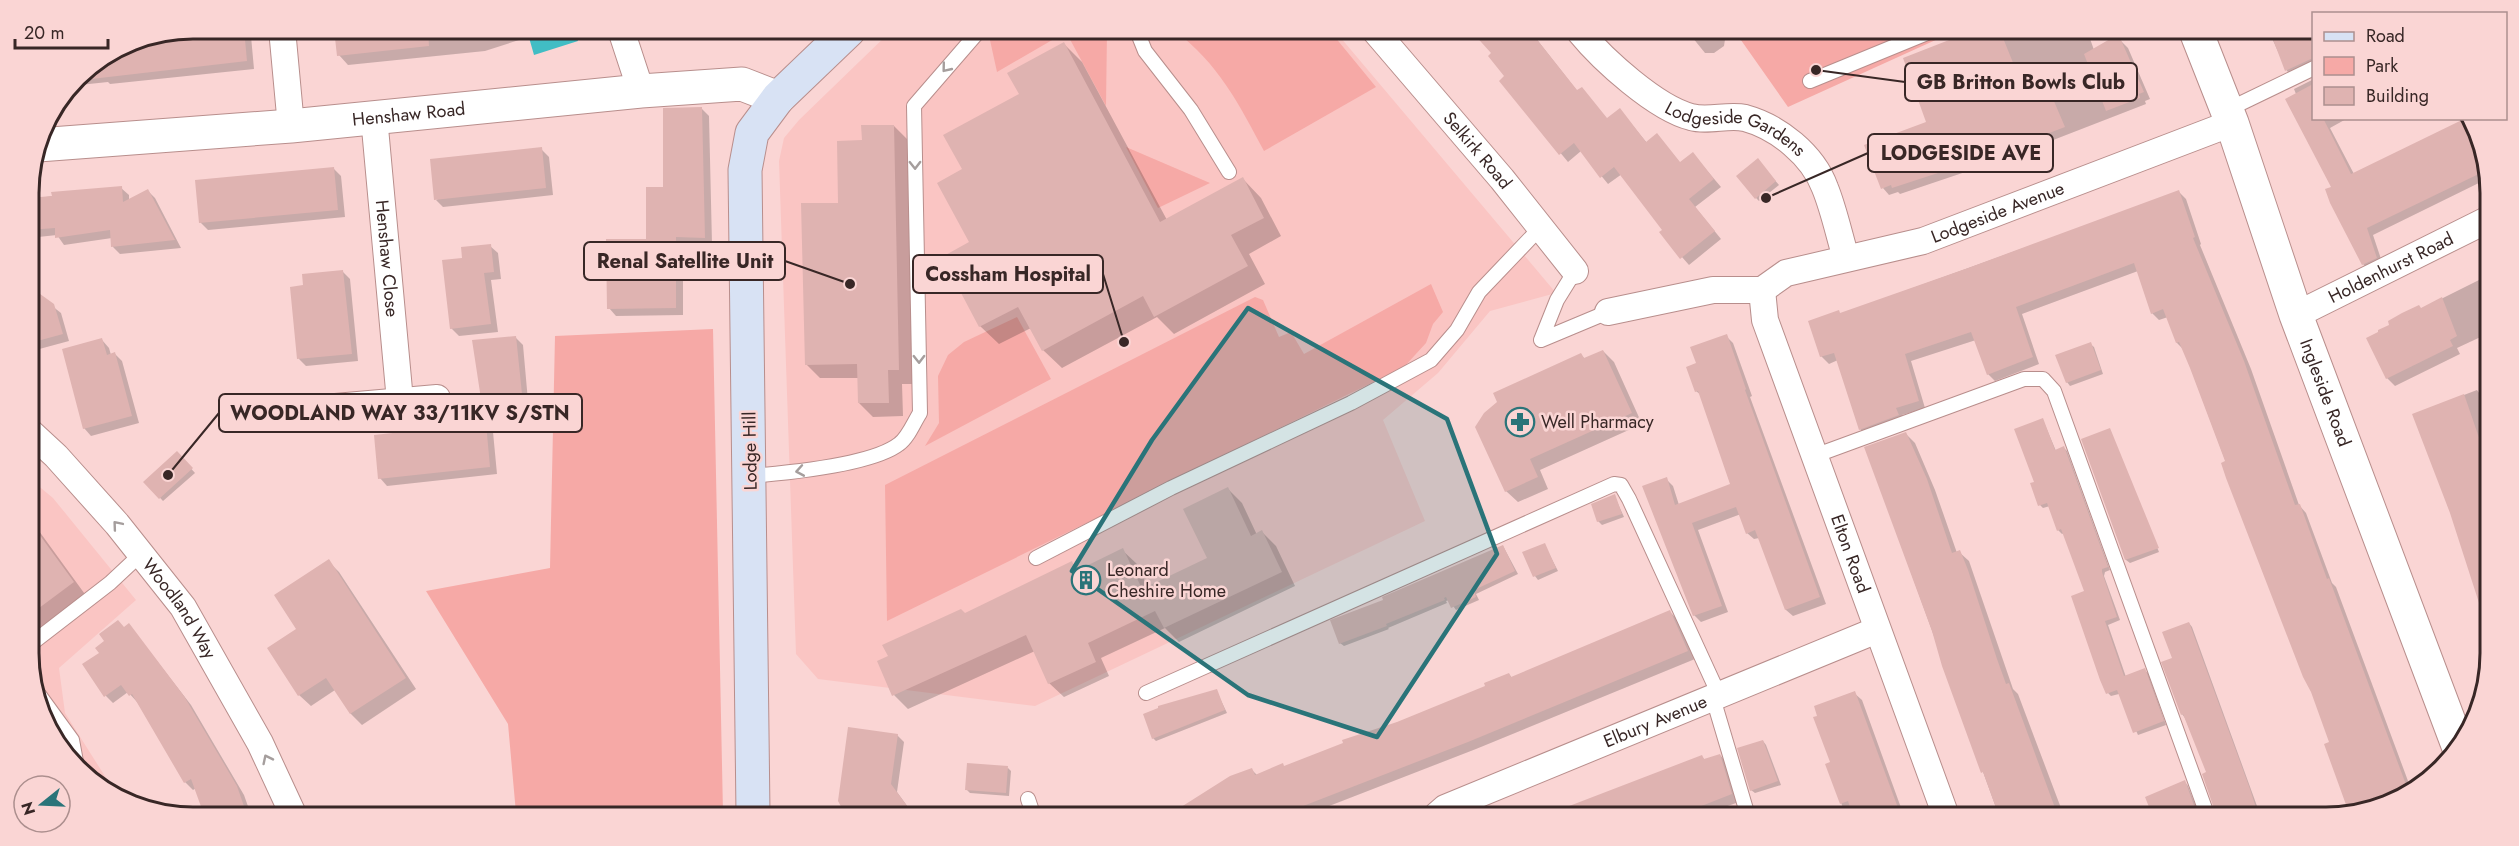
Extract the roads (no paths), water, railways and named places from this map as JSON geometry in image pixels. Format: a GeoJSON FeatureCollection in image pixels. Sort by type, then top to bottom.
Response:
{"type":"FeatureCollection","features":[{"type":"Feature","properties":{"kind":"main road","name":"Lodge Hill"},"geometry":{"type":"LineString","coordinates":[[757,807],[745,170],[752,133],[778,98],[840,39]]}},
{"type":"Feature","properties":{"kind":"street"},"geometry":{"type":"LineString","coordinates":[[283,39],[291,126]]}},
{"type":"Feature","properties":{"kind":"street"},"geometry":{"type":"LineString","coordinates":[[624,39],[641,91]]}},
{"type":"Feature","properties":{"kind":"street","name":"Selkirk Road"},"geometry":{"type":"LineString","coordinates":[[1382,39],[1575,271]]}},
{"type":"Feature","properties":{"kind":"street","name":"Lodgeside Gardens"},"geometry":{"type":"LineString","coordinates":[[1586,39],[1598,54],[1670,110],[1693,118],[1744,118],[1778,132],[1805,156],[1824,186],[1846,258]]}},
{"type":"Feature","properties":{"kind":"street","name":"Ingleside Road"},"geometry":{"type":"LineString","coordinates":[[2199,39],[2229,117],[2296,315],[2455,737]]}},
{"type":"Feature","properties":{"kind":"street","name":"Henshaw Road"},"geometry":{"type":"LineString","coordinates":[[47,144],[291,126],[641,91],[742,84],[778,98]]}},
{"type":"Feature","properties":{"kind":"street","name":"Henshaw Close"},"geometry":{"type":"LineString","coordinates":[[374,117],[400,401]]}},
{"type":"Feature","properties":{"kind":"street","name":"Lodgeside Avenue"},"geometry":{"type":"LineString","coordinates":[[1762,290],[1786,273],[1923,241],[2229,117]]}},
{"type":"Feature","properties":{"kind":"street","name":"Holdenhurst Road"},"geometry":{"type":"LineString","coordinates":[[2296,315],[2480,223]]}},
{"type":"Feature","properties":{"kind":"street"},"geometry":{"type":"LineString","coordinates":[[1608,312],[1713,290],[1762,290]]}},
{"type":"Feature","properties":{"kind":"street","name":"Elton Road"},"geometry":{"type":"LineString","coordinates":[[1762,290],[1765,320],[1943,807]]}},
{"type":"Feature","properties":{"kind":"street"},"geometry":{"type":"LineString","coordinates":[[324,408],[437,398]]}},
{"type":"Feature","properties":{"kind":"street","name":"Woodland Way"},"geometry":{"type":"LineString","coordinates":[[39,440],[56,456],[141,554],[183,607],[260,743],[290,807]]}},
{"type":"Feature","properties":{"kind":"street","name":"Elbury Avenue"},"geometry":{"type":"LineString","coordinates":[[1447,807],[1877,630]]}},
{"type":"Feature","properties":{"kind":"lane"},"geometry":{"type":"LineString","coordinates":[[750,476],[795,473],[869,458],[900,444],[920,413],[914,106],[972,39]]}},
{"type":"Feature","properties":{"kind":"lane"},"geometry":{"type":"LineString","coordinates":[[1140,39],[1145,51],[1191,110],[1228,172]]}},
{"type":"Feature","properties":{"kind":"lane"},"geometry":{"type":"LineString","coordinates":[[1810,81],[1912,39]]}},
{"type":"Feature","properties":{"kind":"lane"},"geometry":{"type":"LineString","coordinates":[[2229,117],[2312,69]]}},
{"type":"Feature","properties":{"kind":"lane"},"geometry":{"type":"LineString","coordinates":[[1036,558],[1171,488],[1352,403],[1431,360],[1457,330],[1479,292],[1541,228]]}},
{"type":"Feature","properties":{"kind":"lane"},"geometry":{"type":"LineString","coordinates":[[1575,271],[1557,300],[1541,340],[1608,312]]}},
{"type":"Feature","properties":{"kind":"lane"},"geometry":{"type":"LineString","coordinates":[[1814,456],[2024,379],[2043,379],[2054,391],[2204,807]]}},
{"type":"Feature","properties":{"kind":"lane"},"geometry":{"type":"LineString","coordinates":[[1146,693],[1614,484],[1621,485],[1716,696],[1746,807]]}},
{"type":"Feature","properties":{"kind":"lane"},"geometry":{"type":"LineString","coordinates":[[39,638],[110,583],[141,554]]}},
{"type":"Feature","properties":{"kind":"lane"},"geometry":{"type":"LineString","coordinates":[[50,710],[72,740],[74,750]]}},
{"type":"Feature","properties":{"kind":"lane"},"geometry":{"type":"LineString","coordinates":[[1028,799],[1031,807]]}},
{"type":"Feature","properties":{"kind":"water"},"geometry":{"type":"Polygon","coordinates":[[[529,39],[578,39],[578,41],[534,55],[529,39]]]}},
{"type":"Feature","properties":{"kind":"place","name":"GB Britton Bowls Club"},"geometry":{"type":"Point","coordinates":[1816,70]}},
{"type":"Feature","properties":{"kind":"place","name":"LODGESIDE AVE"},"geometry":{"type":"Point","coordinates":[1766,198]}},
{"type":"Feature","properties":{"kind":"place","name":"Renal Satellite Unit"},"geometry":{"type":"Point","coordinates":[850,284]}},
{"type":"Feature","properties":{"kind":"place","name":"Cossham Hospital"},"geometry":{"type":"Point","coordinates":[1124,342]}},
{"type":"Feature","properties":{"kind":"place","name":"Well Pharmacy"},"geometry":{"type":"Point","coordinates":[1520,422]}},
{"type":"Feature","properties":{"kind":"place","name":"WOODLAND WAY 33/11KV S/STN"},"geometry":{"type":"Point","coordinates":[168,475]}},
{"type":"Feature","properties":{"kind":"place","name":"Leonard Cheshire Home"},"geometry":{"type":"Point","coordinates":[1086,580]}}]}
